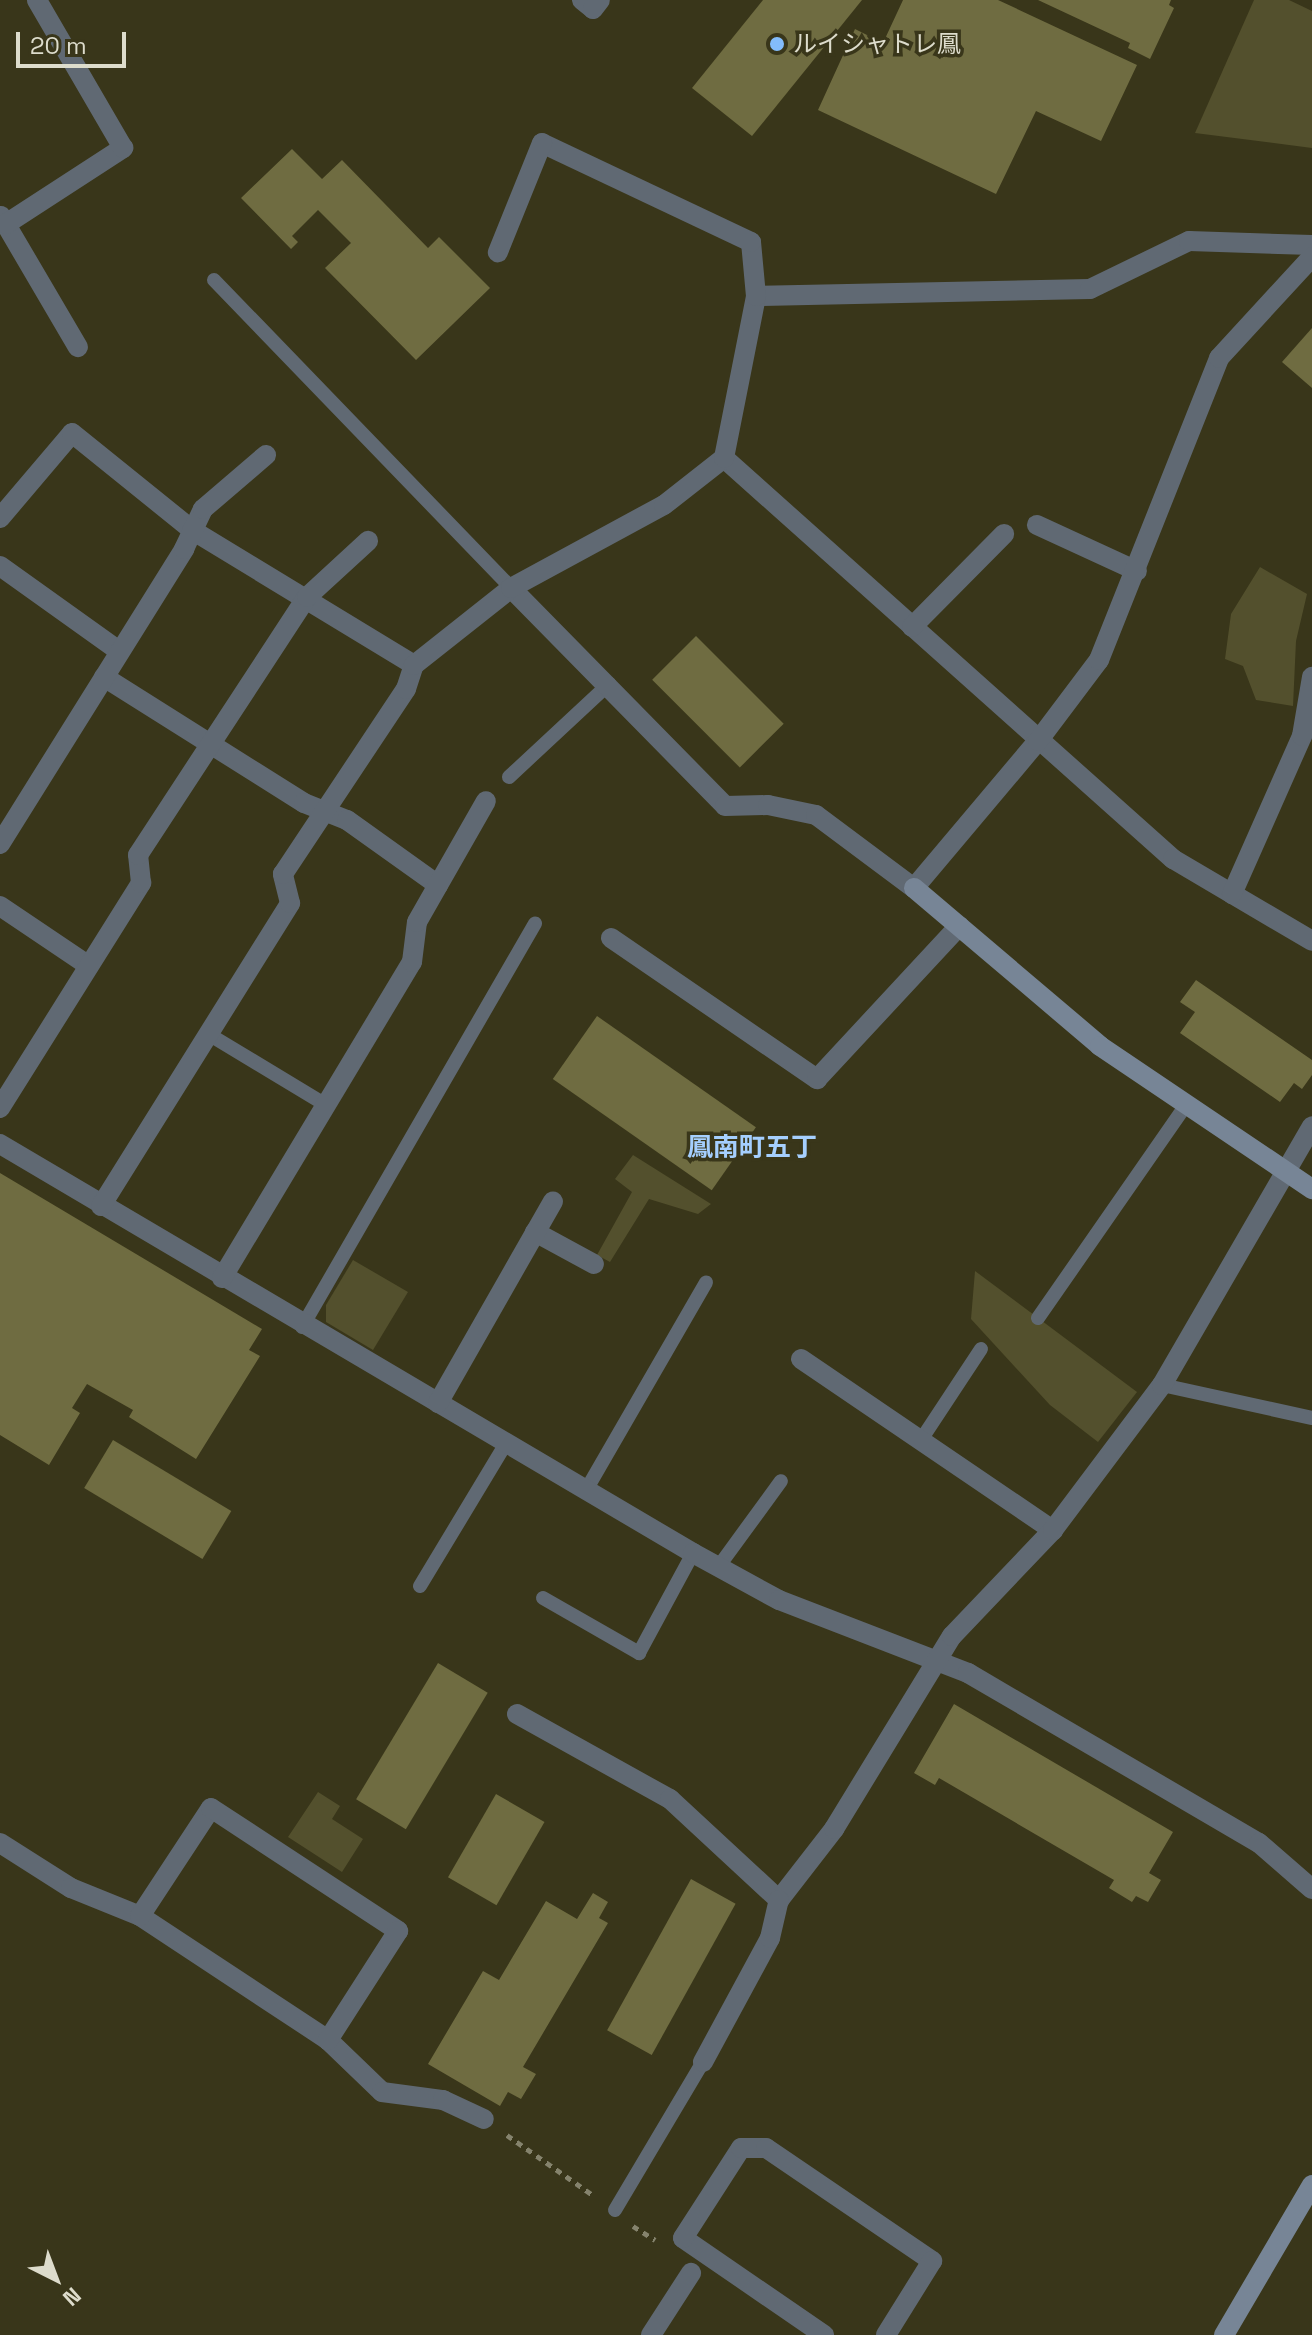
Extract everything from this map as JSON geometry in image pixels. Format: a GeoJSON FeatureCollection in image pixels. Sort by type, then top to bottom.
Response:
{"type":"FeatureCollection","features":[{"type":"Feature","properties":{"kind":"street"},"geometry":{"type":"LineString","coordinates":[[37,0],[123,148],[3,219],[78,347]]}},
{"type":"Feature","properties":{"kind":"street"},"geometry":{"type":"LineString","coordinates":[[582,0],[593,9],[600,0]]}},
{"type":"Feature","properties":{"kind":"street"},"geometry":{"type":"LineString","coordinates":[[101,1206],[290,903],[283,874],[406,689],[414,665],[511,588],[664,505],[724,458],[756,296],[751,242],[542,143],[498,252]]}},
{"type":"Feature","properties":{"kind":"street"},"geometry":{"type":"LineString","coordinates":[[756,296],[1090,289],[1189,241],[1312,245]]}},
{"type":"Feature","properties":{"kind":"street"},"geometry":{"type":"LineString","coordinates":[[914,888],[1038,741],[1099,660],[1137,571],[1219,358],[1312,257]]}},
{"type":"Feature","properties":{"kind":"street"},"geometry":{"type":"LineString","coordinates":[[0,518],[72,433],[192,530],[307,597],[414,665]]}},
{"type":"Feature","properties":{"kind":"street"},"geometry":{"type":"LineString","coordinates":[[0,844],[203,509],[266,455]]}},
{"type":"Feature","properties":{"kind":"street"},"geometry":{"type":"LineString","coordinates":[[724,458],[1173,859],[1312,941]]}},
{"type":"Feature","properties":{"kind":"street"},"geometry":{"type":"LineString","coordinates":[[1037,525],[1137,571]]}},
{"type":"Feature","properties":{"kind":"street"},"geometry":{"type":"LineString","coordinates":[[912,627],[1004,534]]}},
{"type":"Feature","properties":{"kind":"street"},"geometry":{"type":"LineString","coordinates":[[0,1108],[141,883],[138,855],[307,597],[368,541]]}},
{"type":"Feature","properties":{"kind":"street"},"geometry":{"type":"LineString","coordinates":[[0,566],[119,651]]}},
{"type":"Feature","properties":{"kind":"street"},"geometry":{"type":"LineString","coordinates":[[511,588],[609,684],[725,806],[768,805],[816,815],[914,888],[1100,1046],[1285,1174],[1312,1189]]}},
{"type":"Feature","properties":{"kind":"street"},"geometry":{"type":"LineString","coordinates":[[104,677],[210,746],[326,812],[347,820],[438,885]]}},
{"type":"Feature","properties":{"kind":"street"},"geometry":{"type":"LineString","coordinates":[[1232,894],[1302,736],[1312,677]]}},
{"type":"Feature","properties":{"kind":"street"},"geometry":{"type":"LineString","coordinates":[[222,1278],[412,962],[417,922],[486,801]]}},
{"type":"Feature","properties":{"kind":"street"},"geometry":{"type":"LineString","coordinates":[[0,906],[89,966]]}},
{"type":"Feature","properties":{"kind":"street"},"geometry":{"type":"LineString","coordinates":[[611,938],[817,1079],[959,926]]}},
{"type":"Feature","properties":{"kind":"street"},"geometry":{"type":"LineString","coordinates":[[703,2062],[770,1938],[779,1900],[834,1829],[939,1662],[952,1636],[1053,1530],[1162,1385],[1312,1126]]}},
{"type":"Feature","properties":{"kind":"street"},"geometry":{"type":"LineString","coordinates":[[0,1144],[302,1327],[438,1403],[585,1492],[779,1600],[968,1673],[1259,1843],[1312,1889]]}},
{"type":"Feature","properties":{"kind":"street"},"geometry":{"type":"LineString","coordinates":[[438,1403],[553,1201]]}},
{"type":"Feature","properties":{"kind":"street"},"geometry":{"type":"LineString","coordinates":[[535,1232],[594,1264]]}},
{"type":"Feature","properties":{"kind":"street"},"geometry":{"type":"LineString","coordinates":[[801,1359],[1053,1530]]}},
{"type":"Feature","properties":{"kind":"street"},"geometry":{"type":"LineString","coordinates":[[517,1714],[670,1799],[779,1900]]}},
{"type":"Feature","properties":{"kind":"street"},"geometry":{"type":"LineString","coordinates":[[140,1916],[211,1808],[236,1824],[398,1931],[328,2040]]}},
{"type":"Feature","properties":{"kind":"street"},"geometry":{"type":"LineString","coordinates":[[0,1843],[71,1888],[140,1916],[328,2040],[382,2092],[443,2100],[484,2119]]}},
{"type":"Feature","properties":{"kind":"street"},"geometry":{"type":"LineString","coordinates":[[824,2335],[683,2238],[741,2148],[766,2148],[932,2261],[886,2335]]}},
{"type":"Feature","properties":{"kind":"street"},"geometry":{"type":"LineString","coordinates":[[1224,2335],[1312,2185]]}},
{"type":"Feature","properties":{"kind":"street"},"geometry":{"type":"LineString","coordinates":[[651,2335],[691,2273]]}},
{"type":"Feature","properties":{"kind":"lane"},"geometry":{"type":"LineString","coordinates":[[214,280],[511,588]]}},
{"type":"Feature","properties":{"kind":"lane"},"geometry":{"type":"LineString","coordinates":[[509,777],[609,684]]}},
{"type":"Feature","properties":{"kind":"lane"},"geometry":{"type":"LineString","coordinates":[[302,1327],[535,923]]}},
{"type":"Feature","properties":{"kind":"lane"},"geometry":{"type":"LineString","coordinates":[[210,1035],[326,1105]]}},
{"type":"Feature","properties":{"kind":"lane"},"geometry":{"type":"LineString","coordinates":[[1038,1318],[1186,1105]]}},
{"type":"Feature","properties":{"kind":"lane"},"geometry":{"type":"LineString","coordinates":[[585,1492],[706,1282]]}},
{"type":"Feature","properties":{"kind":"lane"},"geometry":{"type":"LineString","coordinates":[[921,1440],[981,1349]]}},
{"type":"Feature","properties":{"kind":"lane"},"geometry":{"type":"LineString","coordinates":[[1162,1385],[1312,1418]]}},
{"type":"Feature","properties":{"kind":"lane"},"geometry":{"type":"LineString","coordinates":[[420,1586],[505,1445]]}},
{"type":"Feature","properties":{"kind":"lane"},"geometry":{"type":"LineString","coordinates":[[719,1566],[781,1481]]}},
{"type":"Feature","properties":{"kind":"lane"},"geometry":{"type":"LineString","coordinates":[[543,1598],[639,1653],[693,1553]]}},
{"type":"Feature","properties":{"kind":"lane"},"geometry":{"type":"LineString","coordinates":[[615,2210],[703,2062]]}},
{"type":"Feature","properties":{"kind":"shaded area"},"geometry":{"type":"Polygon","coordinates":[[[1254,0],[1289,0],[1312,11],[1312,148],[1195,133],[1254,0]]]}},
{"type":"Feature","properties":{"kind":"shaded area"},"geometry":{"type":"Polygon","coordinates":[[[1260,567],[1307,594],[1296,641],[1293,706],[1256,700],[1243,666],[1225,659],[1231,614],[1260,567]]]}},
{"type":"Feature","properties":{"kind":"shaded area"},"geometry":{"type":"Polygon","coordinates":[[[633,1155],[711,1204],[698,1214],[649,1199],[610,1262],[597,1255],[632,1192],[615,1179],[633,1155]]]}},
{"type":"Feature","properties":{"kind":"shaded area"},"geometry":{"type":"Polygon","coordinates":[[[353,1260],[408,1292],[373,1350],[326,1322],[326,1305],[353,1260]]]}},
{"type":"Feature","properties":{"kind":"shaded area"},"geometry":{"type":"Polygon","coordinates":[[[975,1271],[1137,1392],[1098,1442],[1050,1405],[971,1319],[975,1271]]]}},
{"type":"Feature","properties":{"kind":"shaded area"},"geometry":{"type":"Polygon","coordinates":[[[318,1792],[340,1806],[332,1819],[363,1839],[342,1872],[288,1837],[318,1792]]]}},
{"type":"Feature","properties":{"kind":"building","name":"ルイシャトレ鳳"},"geometry":{"type":"Polygon","coordinates":[[[763,0],[862,0],[752,136],[692,88],[763,0]]]}},
{"type":"Feature","properties":{"kind":"building"},"geometry":{"type":"Polygon","coordinates":[[[903,0],[998,0],[1137,65],[1101,141],[1036,111],[996,194],[818,110],[855,29],[883,43],[903,0]]]}},
{"type":"Feature","properties":{"kind":"building"},"geometry":{"type":"Polygon","coordinates":[[[1038,0],[1171,0],[1169,5],[1174,8],[1150,59],[1128,48],[1130,43],[1038,0]]]}},
{"type":"Feature","properties":{"kind":"building"},"geometry":{"type":"Polygon","coordinates":[[[292,149],[322,179],[342,160],[428,248],[439,237],[490,288],[416,360],[325,268],[351,243],[318,210],[292,236],[298,242],[291,249],[241,198],[292,149]]]}},
{"type":"Feature","properties":{"kind":"building"},"geometry":{"type":"Polygon","coordinates":[[[1312,328],[1312,388],[1282,362],[1312,328]]]}},
{"type":"Feature","properties":{"kind":"building"},"geometry":{"type":"Polygon","coordinates":[[[696,636],[784,724],[740,768],[652,680],[696,636]]]}},
{"type":"Feature","properties":{"kind":"building"},"geometry":{"type":"Polygon","coordinates":[[[1196,980],[1312,1060],[1312,1075],[1302,1089],[1294,1083],[1280,1102],[1180,1033],[1195,1012],[1180,1002],[1196,980]]]}},
{"type":"Feature","properties":{"kind":"building"},"geometry":{"type":"Polygon","coordinates":[[[597,1016],[756,1127],[712,1190],[553,1079],[597,1016]]]}},
{"type":"Feature","properties":{"kind":"building"},"geometry":{"type":"Polygon","coordinates":[[[0,1173],[262,1329],[249,1350],[260,1356],[196,1459],[129,1417],[133,1410],[87,1384],[72,1408],[80,1413],[49,1465],[0,1435],[0,1173]]]}},
{"type":"Feature","properties":{"kind":"building"},"geometry":{"type":"Polygon","coordinates":[[[113,1440],[231,1511],[202,1559],[84,1488],[113,1440]]]}},
{"type":"Feature","properties":{"kind":"building"},"geometry":{"type":"Polygon","coordinates":[[[438,1663],[488,1693],[406,1829],[356,1799],[438,1663]]]}},
{"type":"Feature","properties":{"kind":"building"},"geometry":{"type":"Polygon","coordinates":[[[954,1704],[1173,1832],[1149,1873],[1161,1880],[1148,1902],[1136,1896],[1132,1902],[1109,1888],[1114,1880],[939,1778],[935,1785],[914,1773],[954,1704]]]}},
{"type":"Feature","properties":{"kind":"building"},"geometry":{"type":"Polygon","coordinates":[[[496,1794],[544,1822],[496,1905],[448,1877],[496,1794]]]}},
{"type":"Feature","properties":{"kind":"building"},"geometry":{"type":"Polygon","coordinates":[[[691,1879],[736,1904],[652,2055],[607,2030],[691,1879]]]}},
{"type":"Feature","properties":{"kind":"building"},"geometry":{"type":"Polygon","coordinates":[[[593,1893],[608,1902],[599,1918],[608,1923],[523,2067],[536,2074],[521,2099],[508,2092],[500,2106],[428,2064],[483,1971],[499,1980],[546,1901],[577,1919],[593,1893]]]}},
{"type":"Feature","properties":{"kind":"place","name":"ルイシャトレ鳳"},"geometry":{"type":"Point","coordinates":[777,44]}},
{"type":"Feature","properties":{"kind":"district","name":"鳳南町五丁"},"geometry":{"type":"Point","coordinates":[752,1148]}}]}
